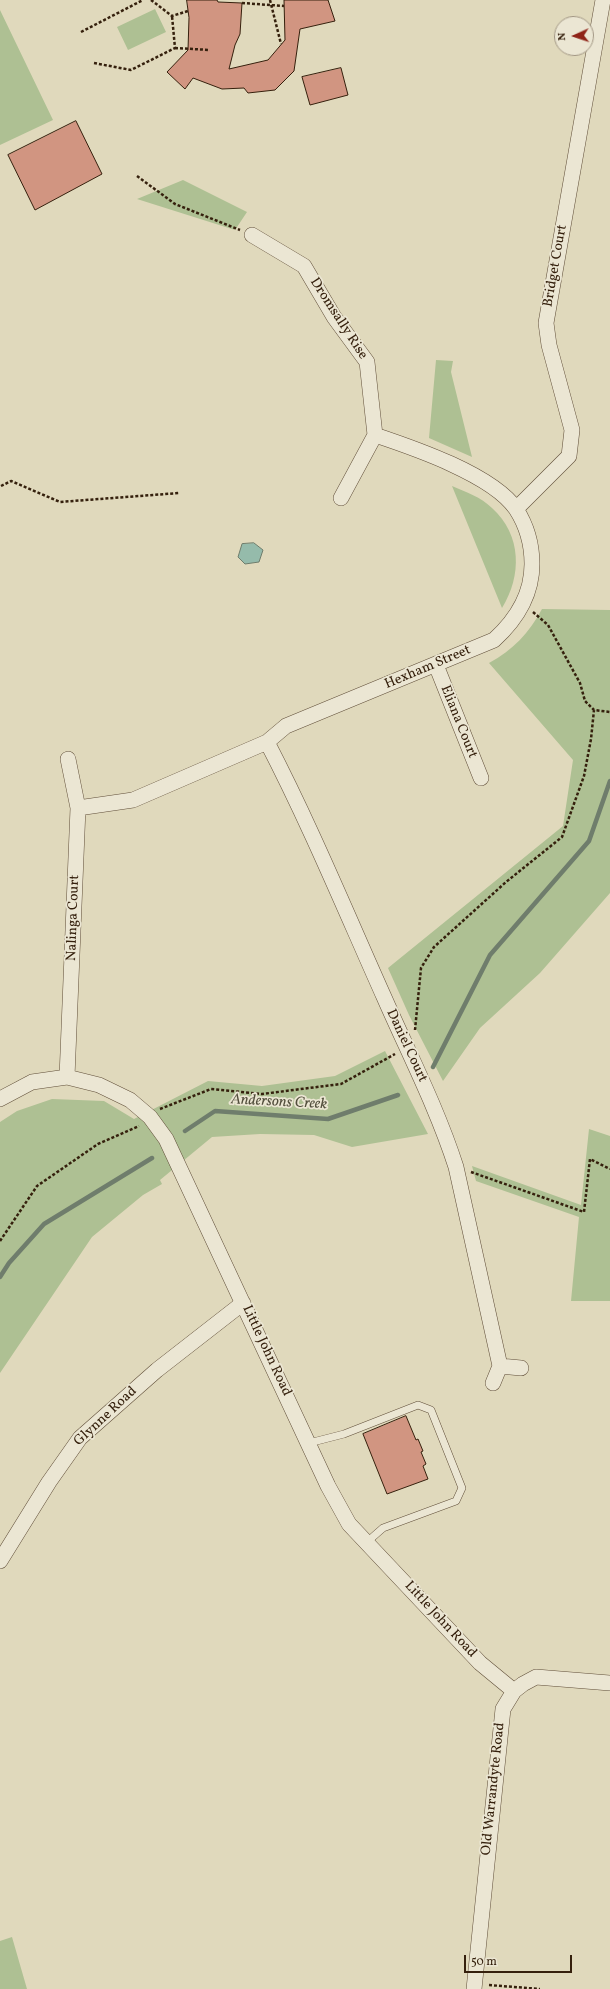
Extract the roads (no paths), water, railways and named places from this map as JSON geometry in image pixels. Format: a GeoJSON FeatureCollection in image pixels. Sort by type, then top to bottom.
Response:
{"type":"FeatureCollection","features":[{"type":"Feature","properties":{"kind":"street","name":"Bridget Court"},"geometry":{"type":"LineString","coordinates":[[516,509],[569,456],[572,443],[572,430],[549,345],[546,323],[603,0]]}},
{"type":"Feature","properties":{"kind":"street","name":"Dromsally Rise"},"geometry":{"type":"LineString","coordinates":[[252,235],[304,266],[334,317],[367,362],[375,435]]}},
{"type":"Feature","properties":{"kind":"street","name":"Hexham Street"},"geometry":{"type":"LineString","coordinates":[[78,808],[132,800],[267,742],[286,726],[494,640],[508,627],[522,607],[532,577],[530,535],[516,509],[490,485],[427,452],[375,435]]}},
{"type":"Feature","properties":{"kind":"street"},"geometry":{"type":"LineString","coordinates":[[341,498],[375,435]]}},
{"type":"Feature","properties":{"kind":"street","name":"Eliana Court"},"geometry":{"type":"LineString","coordinates":[[436,665],[480,778]]}},
{"type":"Feature","properties":{"kind":"street","name":"Daniel Court"},"geometry":{"type":"LineString","coordinates":[[267,742],[294,794],[406,1048],[435,1108],[456,1167],[500,1366]]}},
{"type":"Feature","properties":{"kind":"street","name":"Nalinga Court"},"geometry":{"type":"LineString","coordinates":[[67,1077],[78,808],[68,760]]}},
{"type":"Feature","properties":{"kind":"street","name":"Little John Road"},"geometry":{"type":"LineString","coordinates":[[0,1099],[32,1082],[67,1077],[99,1085],[130,1100],[150,1117],[166,1139],[328,1486],[345,1518],[480,1663],[514,1691]]}},
{"type":"Feature","properties":{"kind":"street","name":"Glynne Road"},"geometry":{"type":"LineString","coordinates":[[0,1560],[49,1482],[80,1438],[157,1370],[243,1303]]}},
{"type":"Feature","properties":{"kind":"street"},"geometry":{"type":"LineString","coordinates":[[492,1383],[500,1366],[521,1368]]}},
{"type":"Feature","properties":{"kind":"street","name":"Old Warrandyte Road"},"geometry":{"type":"LineString","coordinates":[[474,1987],[498,1741],[503,1709],[507,1700],[514,1691],[523,1684],[536,1678],[610,1682]]}},
{"type":"Feature","properties":{"kind":"lane"},"geometry":{"type":"LineString","coordinates":[[309,1443],[344,1434],[418,1405],[432,1410],[462,1488],[456,1501],[383,1528],[367,1542]]}},
{"type":"Feature","properties":{"kind":"waterway"},"geometry":{"type":"LineString","coordinates":[[433,1067],[490,955],[589,841],[610,781]]}},
{"type":"Feature","properties":{"kind":"waterway","name":"Andersons Creek"},"geometry":{"type":"LineString","coordinates":[[185,1131],[215,1111],[328,1119],[398,1095]]}},
{"type":"Feature","properties":{"kind":"waterway"},"geometry":{"type":"LineString","coordinates":[[0,1277],[9,1263],[44,1224],[152,1158]]}}]}
